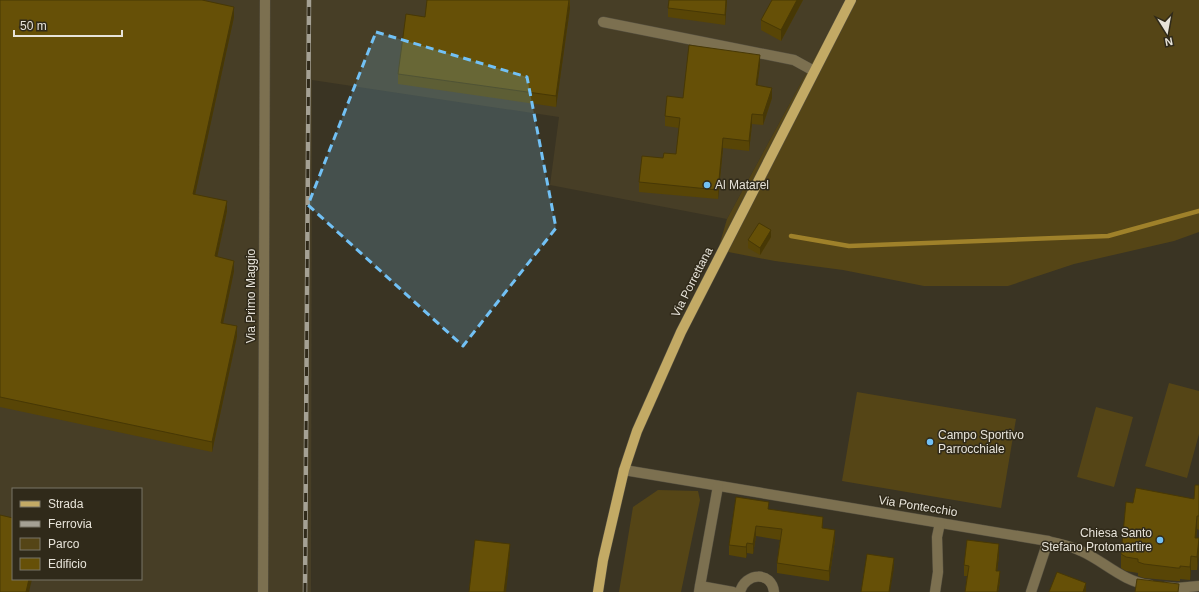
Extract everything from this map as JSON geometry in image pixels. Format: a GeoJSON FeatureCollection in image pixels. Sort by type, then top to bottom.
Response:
{"type":"FeatureCollection","features":[{"type":"Feature","properties":{"kind":"main road","name":"Via Porrettana"},"geometry":{"type":"LineString","coordinates":[[598,592],[603,560],[624,470],[637,431],[681,332],[851,0]]}},
{"type":"Feature","properties":{"kind":"street","name":"Via Primo Maggio"},"geometry":{"type":"LineString","coordinates":[[263,592],[265,0]]}},
{"type":"Feature","properties":{"kind":"street"},"geometry":{"type":"LineString","coordinates":[[603,22],[794,60],[814,71]]}},
{"type":"Feature","properties":{"kind":"street","name":"Via Pontecchio"},"geometry":{"type":"LineString","coordinates":[[624,470],[1048,541],[1080,550],[1102,562],[1123,577],[1142,584],[1177,588],[1199,586]]}},
{"type":"Feature","properties":{"kind":"street"},"geometry":{"type":"LineString","coordinates":[[718,486],[700,589],[734,592]]}},
{"type":"Feature","properties":{"kind":"street"},"geometry":{"type":"LineString","coordinates":[[935,592],[938,572],[937,537],[940,523]]}},
{"type":"Feature","properties":{"kind":"street"},"geometry":{"type":"LineString","coordinates":[[1031,592],[1048,541]]}},
{"type":"Feature","properties":{"kind":"street"},"geometry":{"type":"LineString","coordinates":[[740,592],[742,586],[747,580],[754,577],[762,577],[769,581],[774,588],[774,592]]}},
{"type":"Feature","properties":{"kind":"highlighted area"},"geometry":{"type":"Polygon","coordinates":[[[376,32],[527,77],[556,228],[463,346],[308,205],[376,32]]]}},
{"type":"Feature","properties":{"kind":"shaded area"},"geometry":{"type":"Polygon","coordinates":[[[0,0],[846,0],[727,219],[550,185],[559,117],[312,80],[311,592],[0,592],[0,0]]]}},
{"type":"Feature","properties":{"kind":"green space"},"geometry":{"type":"Polygon","coordinates":[[[846,0],[1199,0],[1199,232],[1174,241],[1074,264],[1008,286],[924,286],[843,270],[775,261],[718,250],[727,219],[846,0]]]}},
{"type":"Feature","properties":{"kind":"green space"},"geometry":{"type":"Polygon","coordinates":[[[1169,383],[1199,391],[1199,434],[1187,478],[1145,466],[1169,383]]]}},
{"type":"Feature","properties":{"kind":"green space","name":"Campo Sportivo Parrocchiale"},"geometry":{"type":"Polygon","coordinates":[[[857,392],[1016,419],[1001,508],[842,481],[857,392]]]}},
{"type":"Feature","properties":{"kind":"green space"},"geometry":{"type":"Polygon","coordinates":[[[1096,407],[1133,417],[1114,487],[1077,477],[1096,407]]]}},
{"type":"Feature","properties":{"kind":"green space"},"geometry":{"type":"Polygon","coordinates":[[[658,490],[698,491],[700,500],[681,592],[619,592],[633,507],[658,490]]]}},
{"type":"Feature","properties":{"kind":"building"},"geometry":{"type":"Polygon","coordinates":[[[0,0],[202,0],[234,7],[193,194],[227,201],[215,256],[234,261],[221,323],[237,326],[212,442],[0,397],[0,0]]]}},
{"type":"Feature","properties":{"kind":"building"},"geometry":{"type":"Polygon","coordinates":[[[427,0],[569,0],[556,96],[398,74],[406,14],[425,17],[427,0]]]}},
{"type":"Feature","properties":{"kind":"building"},"geometry":{"type":"Polygon","coordinates":[[[669,0],[726,0],[725,15],[668,8],[669,0]]]}},
{"type":"Feature","properties":{"kind":"building"},"geometry":{"type":"Polygon","coordinates":[[[772,0],[797,0],[781,30],[761,20],[772,0]]]}},
{"type":"Feature","properties":{"kind":"building"},"geometry":{"type":"Polygon","coordinates":[[[689,45],[760,55],[756,85],[772,88],[763,115],[752,114],[749,141],[723,138],[718,190],[639,182],[642,156],[663,158],[664,153],[676,154],[680,118],[665,116],[667,96],[683,98],[689,45]]]}},
{"type":"Feature","properties":{"kind":"building"},"geometry":{"type":"Polygon","coordinates":[[[759,223],[771,230],[760,248],[748,240],[759,223]]]}},
{"type":"Feature","properties":{"kind":"building","name":"Chiesa Santo Stefano Protomartire"},"geometry":{"type":"Polygon","coordinates":[[[1195,485],[1199,485],[1199,516],[1197,516],[1195,538],[1199,538],[1197,557],[1191,556],[1190,567],[1180,566],[1180,568],[1177,568],[1144,564],[1138,562],[1138,559],[1126,557],[1121,554],[1126,502],[1133,503],[1136,488],[1194,499],[1195,485]]]}},
{"type":"Feature","properties":{"kind":"building"},"geometry":{"type":"Polygon","coordinates":[[[736,497],[769,502],[768,509],[823,517],[822,528],[835,530],[829,571],[777,563],[782,529],[756,526],[753,544],[747,543],[746,547],[729,545],[736,497]]]}},
{"type":"Feature","properties":{"kind":"building"},"geometry":{"type":"Polygon","coordinates":[[[0,515],[12,518],[12,580],[29,580],[26,592],[0,592],[0,515]]]}},
{"type":"Feature","properties":{"kind":"building"},"geometry":{"type":"Polygon","coordinates":[[[475,540],[510,544],[504,592],[469,592],[475,540]]]}},
{"type":"Feature","properties":{"kind":"building"},"geometry":{"type":"Polygon","coordinates":[[[967,540],[999,544],[996,571],[1000,571],[997,592],[965,592],[969,566],[964,565],[967,540]]]}},
{"type":"Feature","properties":{"kind":"building"},"geometry":{"type":"Polygon","coordinates":[[[867,554],[894,558],[889,592],[861,592],[867,554]]]}},
{"type":"Feature","properties":{"kind":"building"},"geometry":{"type":"Polygon","coordinates":[[[1057,572],[1086,583],[1083,592],[1049,592],[1057,572]]]}},
{"type":"Feature","properties":{"kind":"building"},"geometry":{"type":"Polygon","coordinates":[[[1137,579],[1179,584],[1178,592],[1135,592],[1137,579]]]}},
{"type":"Feature","properties":{"kind":"waterway"},"geometry":{"type":"LineString","coordinates":[[791,236],[849,246],[1108,236],[1199,211]]}},
{"type":"Feature","properties":{"kind":"railway"},"geometry":{"type":"LineString","coordinates":[[305,592],[309,0]]}},
{"type":"Feature","properties":{"kind":"place","name":"Al Matarel"},"geometry":{"type":"Point","coordinates":[707,185]}},
{"type":"Feature","properties":{"kind":"place","name":"Campo Sportivo Parrocchiale"},"geometry":{"type":"Point","coordinates":[930,442]}},
{"type":"Feature","properties":{"kind":"place","name":"Chiesa Santo Stefano Protomartire"},"geometry":{"type":"Point","coordinates":[1160,540]}}]}
